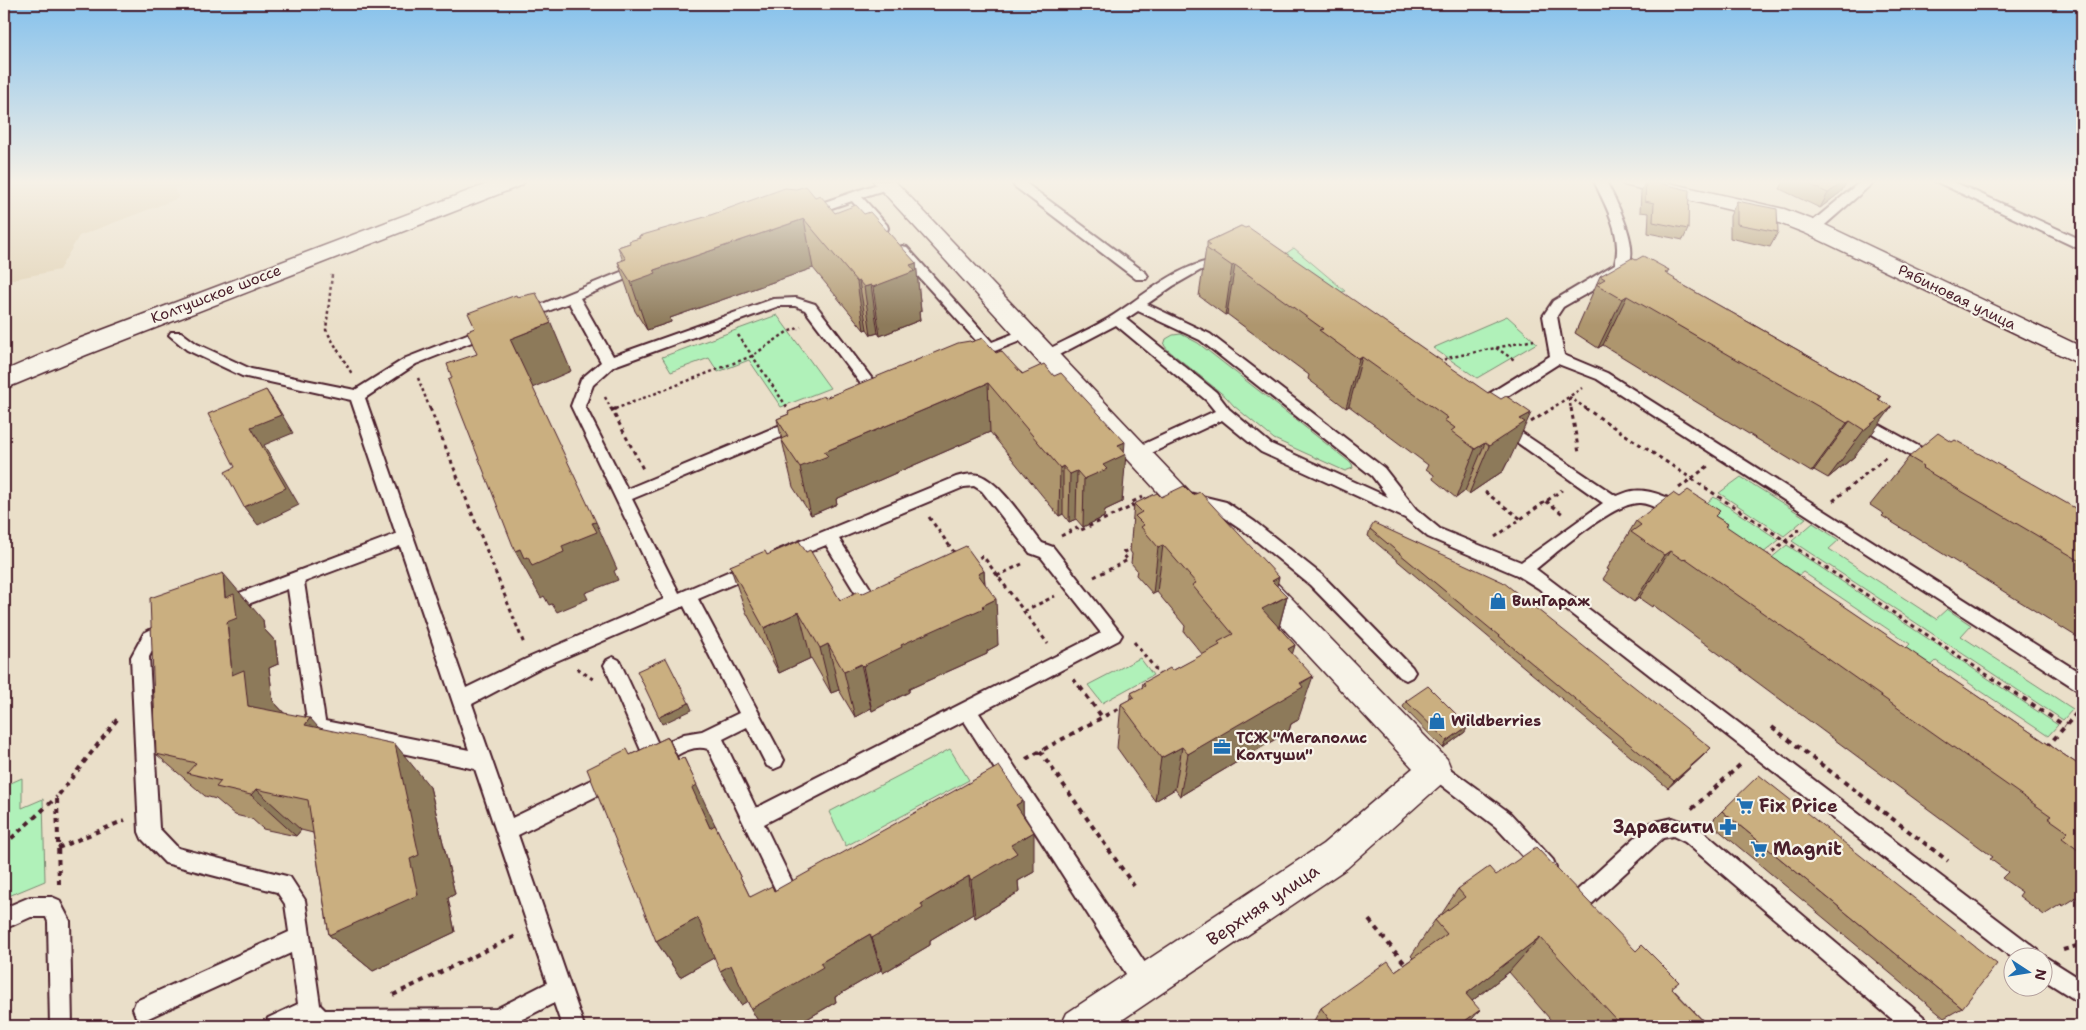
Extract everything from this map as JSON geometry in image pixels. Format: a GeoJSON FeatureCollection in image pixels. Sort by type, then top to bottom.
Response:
{"type":"FeatureCollection","features":[{"type":"Feature","properties":{"kind":"street","name":"Колтушское шоссе"},"geometry":{"type":"LineString","coordinates":[[4,381],[95,342],[390,229]]}},
{"type":"Feature","properties":{"kind":"street"},"geometry":{"type":"LineString","coordinates":[[927,229],[1213,533]]}},
{"type":"Feature","properties":{"kind":"street","name":"Рябиновая улица"},"geometry":{"type":"LineString","coordinates":[[1815,229],[2082,357]]}},
{"type":"Feature","properties":{"kind":"street"},"geometry":{"type":"LineString","coordinates":[[1239,562],[1435,769]]}},
{"type":"Feature","properties":{"kind":"street","name":"Верхняя улица"},"geometry":{"type":"LineString","coordinates":[[1080,1026],[1335,856],[1435,769]]}},
{"type":"Feature","properties":{"kind":"lane"},"geometry":{"type":"LineString","coordinates":[[884,229],[990,348]]}},
{"type":"Feature","properties":{"kind":"lane"},"geometry":{"type":"LineString","coordinates":[[1079,229],[1141,276]]}},
{"type":"Feature","properties":{"kind":"lane"},"geometry":{"type":"LineString","coordinates":[[1557,358],[1550,316],[1558,304],[1620,266],[1624,258],[1619,229]]}},
{"type":"Feature","properties":{"kind":"lane"},"geometry":{"type":"LineString","coordinates":[[2047,229],[2080,244]]}},
{"type":"Feature","properties":{"kind":"lane"},"geometry":{"type":"LineString","coordinates":[[1046,356],[1117,319],[1136,304],[1201,264],[1217,261],[1238,264]]}},
{"type":"Feature","properties":{"kind":"lane"},"geometry":{"type":"LineString","coordinates":[[176,335],[192,347],[247,373],[357,396],[411,361],[573,297],[622,274],[659,262]]}},
{"type":"Feature","properties":{"kind":"lane"},"geometry":{"type":"LineString","coordinates":[[1620,266],[1634,278]]}},
{"type":"Feature","properties":{"kind":"lane"},"geometry":{"type":"LineString","coordinates":[[573,297],[609,364]]}},
{"type":"Feature","properties":{"kind":"lane"},"geometry":{"type":"LineString","coordinates":[[774,760],[751,716],[622,497],[578,406],[586,383],[609,364],[778,302],[796,302],[810,307],[875,392]]}},
{"type":"Feature","properties":{"kind":"lane"},"geometry":{"type":"LineString","coordinates":[[1136,304],[1205,337],[1378,472],[1411,514],[1434,533],[1523,570],[1552,589],[2017,948]]}},
{"type":"Feature","properties":{"kind":"lane"},"geometry":{"type":"LineString","coordinates":[[1117,319],[1211,396],[1224,413],[1266,448],[1411,514]]}},
{"type":"Feature","properties":{"kind":"lane"},"geometry":{"type":"LineString","coordinates":[[955,362],[1026,334]]}},
{"type":"Feature","properties":{"kind":"lane"},"geometry":{"type":"LineString","coordinates":[[1557,358],[1473,406],[1614,503]]}},
{"type":"Feature","properties":{"kind":"lane"},"geometry":{"type":"LineString","coordinates":[[1557,358],[1602,376],[2082,683]]}},
{"type":"Feature","properties":{"kind":"lane"},"geometry":{"type":"LineString","coordinates":[[858,399],[893,385]]}},
{"type":"Feature","properties":{"kind":"lane"},"geometry":{"type":"LineString","coordinates":[[357,396],[573,1026]]}},
{"type":"Feature","properties":{"kind":"lane"},"geometry":{"type":"LineString","coordinates":[[1842,409],[1945,469]]}},
{"type":"Feature","properties":{"kind":"lane"},"geometry":{"type":"LineString","coordinates":[[1138,453],[1224,413]]}},
{"type":"Feature","properties":{"kind":"lane"},"geometry":{"type":"LineString","coordinates":[[622,497],[816,417]]}},
{"type":"Feature","properties":{"kind":"lane"},"geometry":{"type":"LineString","coordinates":[[461,700],[532,664],[680,598],[962,481],[976,480],[988,487],[1036,548],[1047,552],[1112,635],[752,820]]}},
{"type":"Feature","properties":{"kind":"lane"},"geometry":{"type":"LineString","coordinates":[[1179,497],[1220,506],[1249,526],[1316,580],[1406,672]]}},
{"type":"Feature","properties":{"kind":"lane"},"geometry":{"type":"LineString","coordinates":[[1523,570],[1614,503],[1632,497],[1648,498],[1660,502],[1692,522]]}},
{"type":"Feature","properties":{"kind":"lane"},"geometry":{"type":"LineString","coordinates":[[829,536],[874,607]]}},
{"type":"Feature","properties":{"kind":"lane"},"geometry":{"type":"LineString","coordinates":[[207,612],[405,537]]}},
{"type":"Feature","properties":{"kind":"lane"},"geometry":{"type":"LineString","coordinates":[[295,578],[317,727],[483,762]]}},
{"type":"Feature","properties":{"kind":"lane"},"geometry":{"type":"LineString","coordinates":[[189,619],[150,638],[140,657],[149,832],[172,856],[283,884],[295,900],[310,1010],[320,1021],[492,1023],[560,988]]}},
{"type":"Feature","properties":{"kind":"lane"},"geometry":{"type":"LineString","coordinates":[[613,665],[640,765]]}},
{"type":"Feature","properties":{"kind":"lane"},"geometry":{"type":"LineString","coordinates":[[967,710],[1145,983]]}},
{"type":"Feature","properties":{"kind":"lane"},"geometry":{"type":"LineString","coordinates":[[506,831],[694,739],[706,738],[751,716]]}},
{"type":"Feature","properties":{"kind":"lane"},"geometry":{"type":"LineString","coordinates":[[706,738],[715,744],[786,890]]}},
{"type":"Feature","properties":{"kind":"lane"},"geometry":{"type":"LineString","coordinates":[[1435,769],[1503,820],[1575,897],[1658,830],[1673,827],[1692,835],[1917,1026]]}},
{"type":"Feature","properties":{"kind":"lane"},"geometry":{"type":"LineString","coordinates":[[4,919],[30,907],[52,907],[59,921],[61,1026]]}},
{"type":"Feature","properties":{"kind":"lane"},"geometry":{"type":"LineString","coordinates":[[144,1009],[300,938]]}},
{"type":"Feature","properties":{"kind":"lane"},"geometry":{"type":"LineString","coordinates":[[2054,973],[2081,990]]}},
{"type":"Feature","properties":{"kind":"lane"},"geometry":{"type":"LineString","coordinates":[[276,1026],[310,1010]]}},
{"type":"Feature","properties":{"kind":"path"},"geometry":{"type":"LineString","coordinates":[[332,275],[326,330],[356,382],[357,396]]}},
{"type":"Feature","properties":{"kind":"path"},"geometry":{"type":"LineString","coordinates":[[728,320],[799,424]]}},
{"type":"Feature","properties":{"kind":"path"},"geometry":{"type":"LineString","coordinates":[[612,410],[752,356],[787,332],[820,320]]}},
{"type":"Feature","properties":{"kind":"path"},"geometry":{"type":"LineString","coordinates":[[1434,366],[1447,358],[1534,340]]}},
{"type":"Feature","properties":{"kind":"path"},"geometry":{"type":"LineString","coordinates":[[1496,348],[1511,358]]}},
{"type":"Feature","properties":{"kind":"path"},"geometry":{"type":"LineString","coordinates":[[411,361],[532,664]]}},
{"type":"Feature","properties":{"kind":"path"},"geometry":{"type":"LineString","coordinates":[[594,376],[651,485]]}},
{"type":"Feature","properties":{"kind":"path"},"geometry":{"type":"LineString","coordinates":[[1530,423],[1590,384]]}},
{"type":"Feature","properties":{"kind":"path"},"geometry":{"type":"LineString","coordinates":[[1569,397],[1580,457]]}},
{"type":"Feature","properties":{"kind":"path"},"geometry":{"type":"LineString","coordinates":[[1569,397],[2065,726]]}},
{"type":"Feature","properties":{"kind":"path"},"geometry":{"type":"LineString","coordinates":[[1660,502],[1724,454]]}},
{"type":"Feature","properties":{"kind":"path"},"geometry":{"type":"LineString","coordinates":[[1476,550],[1570,484]]}},
{"type":"Feature","properties":{"kind":"path"},"geometry":{"type":"LineString","coordinates":[[1485,492],[1521,519]]}},
{"type":"Feature","properties":{"kind":"path"},"geometry":{"type":"LineString","coordinates":[[1036,548],[1076,528],[1079,531],[1125,510],[1133,506],[1130,503],[1150,494]]}},
{"type":"Feature","properties":{"kind":"path"},"geometry":{"type":"LineString","coordinates":[[917,500],[958,558]]}},
{"type":"Feature","properties":{"kind":"path"},"geometry":{"type":"LineString","coordinates":[[1546,501],[1568,517]]}},
{"type":"Feature","properties":{"kind":"path"},"geometry":{"type":"LineString","coordinates":[[1024,611],[1128,560],[1122,553],[1138,545]]}},
{"type":"Feature","properties":{"kind":"path"},"geometry":{"type":"LineString","coordinates":[[970,562],[983,556],[1102,717]]}},
{"type":"Feature","properties":{"kind":"path"},"geometry":{"type":"LineString","coordinates":[[997,576],[1019,566]]}},
{"type":"Feature","properties":{"kind":"path"},"geometry":{"type":"LineString","coordinates":[[4,845],[57,797],[141,689]]}},
{"type":"Feature","properties":{"kind":"path"},"geometry":{"type":"LineString","coordinates":[[2043,752],[2082,707]]}},
{"type":"Feature","properties":{"kind":"path"},"geometry":{"type":"LineString","coordinates":[[1771,726],[1952,865]]}},
{"type":"Feature","properties":{"kind":"path"},"geometry":{"type":"LineString","coordinates":[[1673,827],[1758,748]]}},
{"type":"Feature","properties":{"kind":"path"},"geometry":{"type":"LineString","coordinates":[[1040,751],[1134,886]]}},
{"type":"Feature","properties":{"kind":"path"},"geometry":{"type":"LineString","coordinates":[[52,907],[60,881],[57,797]]}},
{"type":"Feature","properties":{"kind":"path"},"geometry":{"type":"LineString","coordinates":[[58,848],[147,810]]}},
{"type":"Feature","properties":{"kind":"path"},"geometry":{"type":"LineString","coordinates":[[1369,920],[1412,973]]}},
{"type":"Feature","properties":{"kind":"path"},"geometry":{"type":"LineString","coordinates":[[391,996],[538,925]]}},
{"type":"Feature","properties":{"kind":"path"},"geometry":{"type":"LineString","coordinates":[[2057,950],[2066,951],[2080,946],[2082,942]]}},
{"type":"Feature","properties":{"kind":"shaded area"},"geometry":{"type":"Polygon","coordinates":[[[4,229],[97,229],[79,236],[59,270],[4,281],[4,229]]]}},
{"type":"Feature","properties":{"kind":"green space"},"geometry":{"type":"Polygon","coordinates":[[[1294,248],[1345,291],[1327,298],[1281,257],[1294,248]]]}},
{"type":"Feature","properties":{"kind":"green space"},"geometry":{"type":"Polygon","coordinates":[[[777,315],[830,388],[781,407],[749,360],[718,372],[709,358],[671,372],[662,357],[777,315]]]}},
{"type":"Feature","properties":{"kind":"green space"},"geometry":{"type":"Polygon","coordinates":[[[1507,316],[1537,343],[1477,378],[1433,348],[1507,316]]]}},
{"type":"Feature","properties":{"kind":"green space"},"geometry":{"type":"Polygon","coordinates":[[[1181,334],[1198,343],[1352,464],[1353,468],[1345,471],[1274,439],[1168,350],[1164,345],[1166,339],[1173,335],[1181,334]]]}},
{"type":"Feature","properties":{"kind":"green space"},"geometry":{"type":"Polygon","coordinates":[[[1741,477],[1806,518],[1784,536],[1719,493],[1741,477]]]}},
{"type":"Feature","properties":{"kind":"green space"},"geometry":{"type":"Polygon","coordinates":[[[1714,497],[1779,540],[1756,559],[1697,511],[1714,497]]]}},
{"type":"Feature","properties":{"kind":"green space"},"geometry":{"type":"Polygon","coordinates":[[[1813,523],[1839,540],[1829,549],[1936,619],[1947,609],[1971,625],[1961,636],[2073,709],[2063,720],[1792,541],[1813,523]]]}},
{"type":"Feature","properties":{"kind":"green space"},"geometry":{"type":"Polygon","coordinates":[[[1787,545],[2058,725],[2048,736],[1936,661],[1923,673],[1898,656],[1910,644],[1803,572],[1790,582],[1764,564],[1787,545]]]}},
{"type":"Feature","properties":{"kind":"green space"},"geometry":{"type":"Polygon","coordinates":[[[1140,658],[1153,675],[1102,703],[1088,685],[1140,658]]]}},
{"type":"Feature","properties":{"kind":"green space"},"geometry":{"type":"Polygon","coordinates":[[[950,749],[969,780],[846,846],[829,812],[950,749]]]}},
{"type":"Feature","properties":{"kind":"green space"},"geometry":{"type":"Polygon","coordinates":[[[22,778],[22,808],[43,799],[45,881],[4,898],[4,786],[22,778]]]}},
{"type":"Feature","properties":{"kind":"building"},"geometry":{"type":"Polygon","coordinates":[[[663,229],[774,229],[654,270],[656,273],[631,282],[618,262],[626,259],[618,247],[640,238],[639,236],[663,229]]]}},
{"type":"Feature","properties":{"kind":"building"},"geometry":{"type":"Polygon","coordinates":[[[812,229],[885,229],[916,263],[910,265],[915,271],[873,287],[871,285],[864,287],[859,281],[857,282],[812,229]]]}},
{"type":"Feature","properties":{"kind":"building"},"geometry":{"type":"Polygon","coordinates":[[[1234,229],[1251,229],[1488,393],[1490,392],[1501,399],[1506,396],[1531,413],[1520,419],[1525,422],[1489,446],[1485,443],[1475,449],[1451,431],[1455,428],[1444,420],[1448,418],[1362,357],[1359,359],[1319,330],[1323,329],[1235,265],[1232,266],[1206,248],[1211,245],[1207,242],[1234,229]]]}},
{"type":"Feature","properties":{"kind":"building"},"geometry":{"type":"Polygon","coordinates":[[[1763,229],[1778,229],[1778,232],[1763,229]]]}},
{"type":"Feature","properties":{"kind":"building"},"geometry":{"type":"Polygon","coordinates":[[[1643,256],[1669,270],[1665,273],[1674,280],[1881,397],[1878,399],[1892,407],[1864,430],[1850,421],[1847,423],[1627,296],[1622,299],[1596,284],[1605,279],[1600,276],[1632,258],[1636,260],[1643,256]]]}},
{"type":"Feature","properties":{"kind":"building"},"geometry":{"type":"Polygon","coordinates":[[[536,293],[551,323],[510,339],[596,522],[592,523],[597,532],[562,546],[564,552],[532,566],[528,557],[524,558],[520,549],[515,551],[448,380],[452,378],[447,364],[477,354],[467,331],[475,328],[468,313],[516,295],[517,297],[536,293]]]}},
{"type":"Feature","properties":{"kind":"building"},"geometry":{"type":"Polygon","coordinates":[[[983,338],[996,353],[1001,351],[1022,374],[1044,364],[1054,376],[1061,373],[1125,442],[1118,445],[1126,454],[1103,465],[1107,469],[1084,479],[1077,471],[1070,474],[1063,466],[1060,468],[988,383],[824,452],[828,456],[800,467],[781,439],[788,436],[777,419],[801,407],[800,405],[824,396],[825,398],[958,343],[971,342],[983,338]]]}},
{"type":"Feature","properties":{"kind":"building"},"geometry":{"type":"Polygon","coordinates":[[[266,390],[281,415],[251,427],[286,488],[244,507],[225,472],[235,467],[208,414],[266,390]]]}},
{"type":"Feature","properties":{"kind":"building"},"geometry":{"type":"Polygon","coordinates":[[[1938,433],[1952,442],[1955,440],[2082,512],[2082,562],[1922,468],[1924,466],[1909,457],[1938,433]]]}},
{"type":"Feature","properties":{"kind":"building"},"geometry":{"type":"Polygon","coordinates":[[[1184,486],[1193,495],[1200,492],[1279,577],[1272,581],[1287,596],[1262,609],[1295,645],[1288,649],[1313,676],[1300,683],[1303,687],[1188,754],[1182,747],[1161,758],[1121,704],[1134,697],[1131,693],[1145,686],[1143,683],[1170,668],[1172,671],[1220,645],[1218,642],[1233,634],[1192,585],[1196,583],[1163,545],[1158,547],[1141,527],[1144,525],[1135,516],[1142,512],[1134,504],[1157,493],[1161,497],[1184,486]]]}},
{"type":"Feature","properties":{"kind":"building"},"geometry":{"type":"Polygon","coordinates":[[[1688,490],[1720,511],[1715,516],[1728,524],[1726,526],[2082,767],[2082,853],[2062,838],[2068,832],[2048,818],[2051,816],[1685,558],[1683,560],[1670,551],[1664,555],[1631,532],[1641,525],[1636,521],[1673,493],[1679,497],[1688,490]]]}},
{"type":"Feature","properties":{"kind":"building"},"geometry":{"type":"Polygon","coordinates":[[[1374,523],[1503,582],[1711,748],[1674,781],[1370,529],[1374,523]]]}},
{"type":"Feature","properties":{"kind":"building"},"geometry":{"type":"Polygon","coordinates":[[[799,541],[806,552],[810,550],[840,600],[859,591],[861,594],[966,546],[984,571],[978,574],[996,599],[982,606],[984,608],[901,645],[902,647],[863,666],[861,664],[844,672],[828,644],[820,648],[799,612],[764,628],[730,566],[765,551],[767,555],[799,541]]]}},
{"type":"Feature","properties":{"kind":"building"},"geometry":{"type":"Polygon","coordinates":[[[223,573],[225,598],[234,594],[237,618],[227,622],[232,675],[244,670],[248,706],[310,718],[305,725],[395,744],[419,855],[410,859],[418,895],[329,935],[308,800],[256,789],[251,795],[216,787],[221,781],[187,773],[196,763],[156,754],[150,598],[223,573]]]}},
{"type":"Feature","properties":{"kind":"building"},"geometry":{"type":"Polygon","coordinates":[[[666,658],[689,703],[659,717],[637,671],[666,658]]]}},
{"type":"Feature","properties":{"kind":"building"},"geometry":{"type":"Polygon","coordinates":[[[1428,686],[1468,726],[1447,741],[1406,701],[1428,686]]]}},
{"type":"Feature","properties":{"kind":"building"},"geometry":{"type":"Polygon","coordinates":[[[668,737],[678,760],[684,758],[697,785],[692,788],[710,828],[715,825],[750,897],[772,886],[774,891],[999,766],[1023,801],[1016,805],[1034,832],[1011,845],[1017,853],[971,880],[969,876],[921,904],[923,908],[872,938],[870,934],[820,963],[823,967],[751,1009],[731,965],[720,971],[698,918],[656,941],[587,769],[627,749],[630,755],[668,737]]]}},
{"type":"Feature","properties":{"kind":"building"},"geometry":{"type":"Polygon","coordinates":[[[1759,775],[1997,964],[1962,1008],[1722,811],[1759,775]]]}},
{"type":"Feature","properties":{"kind":"building"},"geometry":{"type":"Polygon","coordinates":[[[1536,847],[1636,951],[1642,945],[1679,982],[1671,988],[1708,1026],[1622,1026],[1540,937],[1466,994],[1480,1010],[1458,1026],[1319,1026],[1329,1019],[1321,1008],[1388,961],[1395,971],[1447,934],[1435,920],[1465,897],[1458,889],[1489,867],[1496,875],[1536,847]]]}},
{"type":"Feature","properties":{"kind":"place","name":"ВинГараж"},"geometry":{"type":"Point","coordinates":[1498,601]}},
{"type":"Feature","properties":{"kind":"place","name":"Wildberries"},"geometry":{"type":"Point","coordinates":[1437,721]}},
{"type":"Feature","properties":{"kind":"place","name":"ТСЖ \"Мегаполис Колтуши\""},"geometry":{"type":"Point","coordinates":[1222,747]}},
{"type":"Feature","properties":{"kind":"place","name":"Fix Price"},"geometry":{"type":"Point","coordinates":[1745,806]}},
{"type":"Feature","properties":{"kind":"place","name":"Здравсити"},"geometry":{"type":"Point","coordinates":[1728,827]}},
{"type":"Feature","properties":{"kind":"place","name":"Magnit"},"geometry":{"type":"Point","coordinates":[1759,849]}}]}
